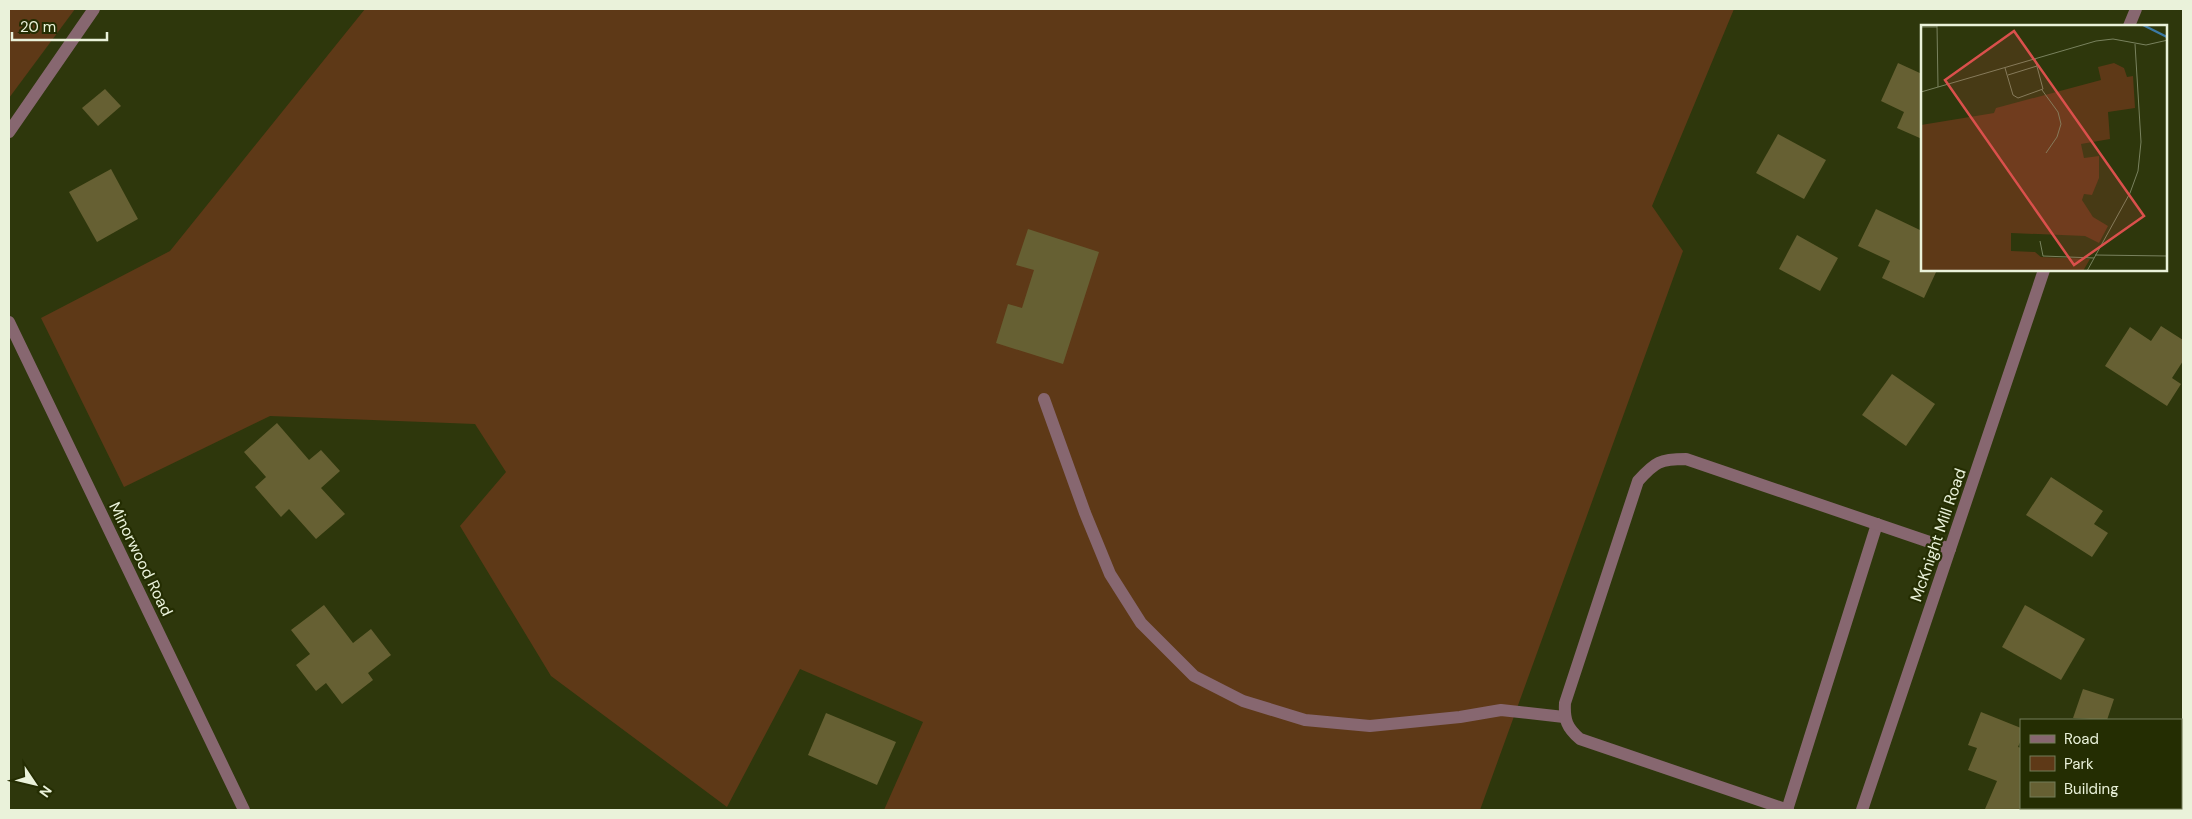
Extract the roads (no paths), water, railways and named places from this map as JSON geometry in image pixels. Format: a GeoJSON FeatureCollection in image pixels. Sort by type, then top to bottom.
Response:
{"type":"FeatureCollection","features":[{"type":"Feature","properties":{"kind":"street"},"geometry":{"type":"LineString","coordinates":[[9,132],[94,9]]}},
{"type":"Feature","properties":{"kind":"street"},"geometry":{"type":"LineString","coordinates":[[2129,25],[2136,9]]}},
{"type":"Feature","properties":{"kind":"street","name":"McKnight Mill Road"},"geometry":{"type":"LineString","coordinates":[[1862,810],[2044,271]]}},
{"type":"Feature","properties":{"kind":"street","name":"Minorwood Road"},"geometry":{"type":"LineString","coordinates":[[9,322],[244,810]]}},
{"type":"Feature","properties":{"kind":"street"},"geometry":{"type":"LineString","coordinates":[[1044,399],[1085,513],[1110,574],[1141,623],[1194,676],[1243,701],[1305,720],[1370,726],[1460,717],[1501,710],[1564,717]]}},
{"type":"Feature","properties":{"kind":"street"},"geometry":{"type":"LineString","coordinates":[[1876,524],[1788,810],[1580,739],[1568,729],[1564,717],[1565,703],[1638,480],[1652,465],[1669,459],[1686,459],[1950,549]]}}]}
